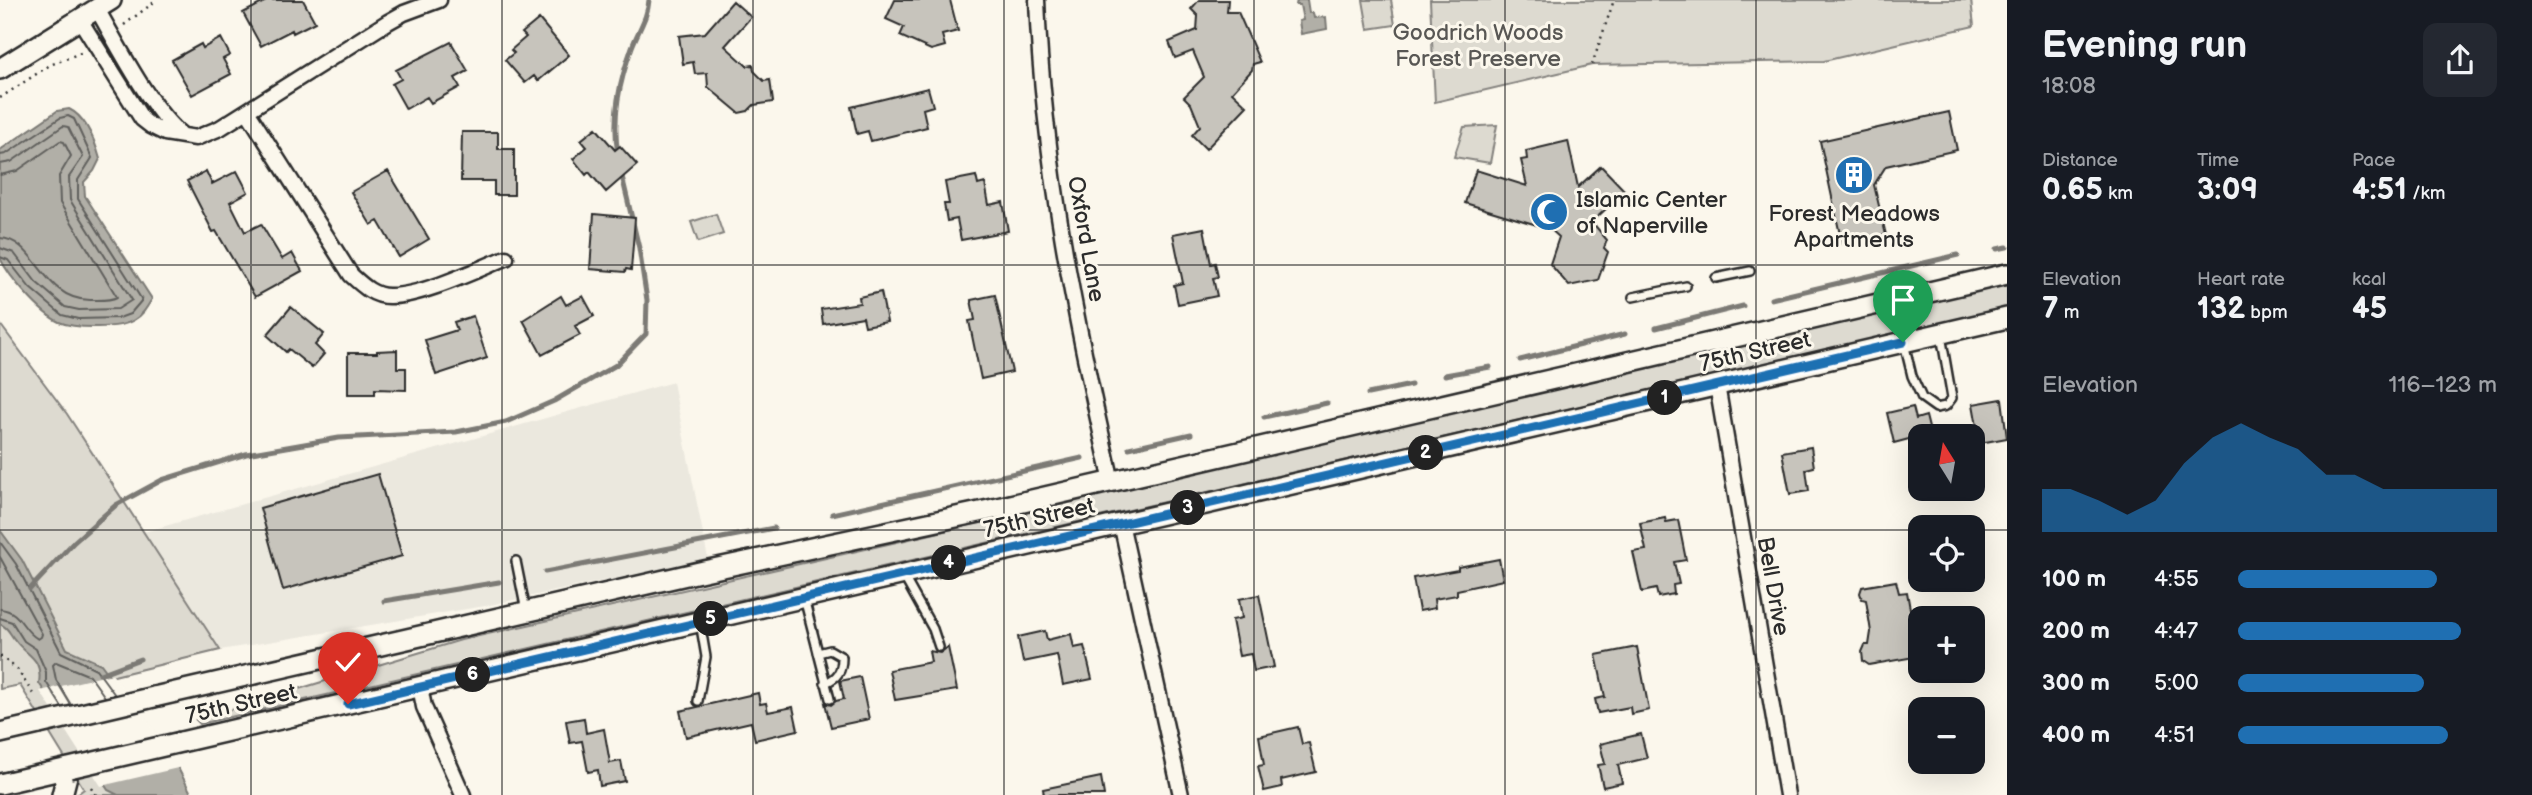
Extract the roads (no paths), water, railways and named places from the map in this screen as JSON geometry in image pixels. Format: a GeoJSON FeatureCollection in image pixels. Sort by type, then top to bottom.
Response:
{"type":"FeatureCollection","features":[{"type":"Feature","properties":{"kind":"main road"},"geometry":{"type":"LineString","coordinates":[[0,69],[104,4]]}},
{"type":"Feature","properties":{"kind":"main road","name":"75th Street"},"geometry":{"type":"LineString","coordinates":[[0,733],[526,611],[1112,482],[2007,274]]}},
{"type":"Feature","properties":{"kind":"main road","name":"75th Street"},"geometry":{"type":"LineString","coordinates":[[0,784],[2007,318]]}},
{"type":"Feature","properties":{"kind":"main road"},"geometry":{"type":"LineString","coordinates":[[61,795],[69,768]]}},
{"type":"Feature","properties":{"kind":"street"},"geometry":{"type":"LineString","coordinates":[[80,20],[142,119],[165,133],[195,138],[208,135],[388,22],[439,0]]}},
{"type":"Feature","properties":{"kind":"street","name":"Oxford Lane"},"geometry":{"type":"LineString","coordinates":[[1037,0],[1041,80],[1063,238],[1091,389],[1112,482]]}},
{"type":"Feature","properties":{"kind":"street"},"geometry":{"type":"LineString","coordinates":[[104,4],[159,111],[172,127],[184,136]]}},
{"type":"Feature","properties":{"kind":"street"},"geometry":{"type":"LineString","coordinates":[[247,111],[351,275],[366,289],[388,296],[413,293],[506,258]]}},
{"type":"Feature","properties":{"kind":"street","name":"Bell Drive"},"geometry":{"type":"LineString","coordinates":[[1717,386],[1787,795]]}},
{"type":"Feature","properties":{"kind":"street"},"geometry":{"type":"LineString","coordinates":[[1121,523],[1181,795]]}},
{"type":"Feature","properties":{"kind":"street"},"geometry":{"type":"LineString","coordinates":[[420,687],[424,707],[463,795]]}},
{"type":"Feature","properties":{"kind":"lane"},"geometry":{"type":"LineString","coordinates":[[1716,278],[1750,271]]}},
{"type":"Feature","properties":{"kind":"lane"},"geometry":{"type":"LineString","coordinates":[[1633,297],[1686,286]]}},
{"type":"Feature","properties":{"kind":"lane"},"geometry":{"type":"LineString","coordinates":[[1903,342],[1912,376],[1922,398],[1936,408],[1946,406],[1952,398],[1941,334]]}},
{"type":"Feature","properties":{"kind":"lane"},"geometry":{"type":"LineString","coordinates":[[516,561],[526,611]]}},
{"type":"Feature","properties":{"kind":"lane"},"geometry":{"type":"LineString","coordinates":[[902,574],[933,629],[939,647]]}},
{"type":"Feature","properties":{"kind":"lane"},"geometry":{"type":"LineString","coordinates":[[803,597],[830,699]]}},
{"type":"Feature","properties":{"kind":"lane"},"geometry":{"type":"LineString","coordinates":[[698,701],[706,657],[700,621]]}},
{"type":"Feature","properties":{"kind":"lane"},"geometry":{"type":"LineString","coordinates":[[818,653],[830,650],[842,657],[842,667],[835,679],[825,682]]}},
{"type":"Feature","properties":{"kind":"water"},"geometry":{"type":"Polygon","coordinates":[[[1297,0],[1307,0],[1309,13],[1313,13],[1314,18],[1326,17],[1327,29],[1301,34],[1299,21],[1303,20],[1300,5],[1296,5],[1297,0]]]}},
{"type":"Feature","properties":{"kind":"water"},"geometry":{"type":"Polygon","coordinates":[[[69,109],[85,124],[100,159],[84,182],[85,196],[152,299],[140,316],[127,323],[97,327],[59,322],[26,294],[0,258],[0,150],[57,111],[69,109]]]}},
{"type":"Feature","properties":{"kind":"water"},"geometry":{"type":"Polygon","coordinates":[[[0,530],[22,560],[67,649],[101,664],[178,768],[192,795],[118,795],[108,790],[39,683],[40,674],[36,662],[0,624],[0,530]]]}},
{"type":"Feature","properties":{"kind":"waterway"},"geometry":{"type":"LineString","coordinates":[[618,155],[616,113],[620,87],[649,0]]}},
{"type":"Feature","properties":{"kind":"waterway"},"geometry":{"type":"LineString","coordinates":[[30,589],[74,542],[116,505],[162,480],[246,454],[339,438],[456,432],[506,422],[554,401],[616,365],[646,334],[647,300],[639,248],[621,172]]}},
{"type":"Feature","properties":{"kind":"waterway"},"geometry":{"type":"LineString","coordinates":[[1997,249],[2007,247]]}},
{"type":"Feature","properties":{"kind":"waterway"},"geometry":{"type":"LineString","coordinates":[[1771,299],[1958,255]]}},
{"type":"Feature","properties":{"kind":"waterway"},"geometry":{"type":"LineString","coordinates":[[1656,328],[1743,306]]}},
{"type":"Feature","properties":{"kind":"waterway"},"geometry":{"type":"LineString","coordinates":[[1520,360],[1625,334]]}},
{"type":"Feature","properties":{"kind":"waterway"},"geometry":{"type":"LineString","coordinates":[[1445,375],[1490,367]]}},
{"type":"Feature","properties":{"kind":"waterway"},"geometry":{"type":"LineString","coordinates":[[1368,394],[1411,385]]}},
{"type":"Feature","properties":{"kind":"waterway"},"geometry":{"type":"LineString","coordinates":[[1264,417],[1327,403]]}},
{"type":"Feature","properties":{"kind":"waterway"},"geometry":{"type":"LineString","coordinates":[[1129,448],[1191,434]]}},
{"type":"Feature","properties":{"kind":"waterway"},"geometry":{"type":"LineString","coordinates":[[832,514],[1082,458]]}},
{"type":"Feature","properties":{"kind":"waterway"},"geometry":{"type":"LineString","coordinates":[[545,572],[774,528]]}},
{"type":"Feature","properties":{"kind":"waterway"},"geometry":{"type":"LineString","coordinates":[[384,601],[499,582]]}},
{"type":"Feature","properties":{"kind":"waterway"},"geometry":{"type":"LineString","coordinates":[[100,674],[140,659]]}},
{"type":"Feature","properties":{"kind":"place","name":"Forest Meadows Apartments"},"geometry":{"type":"Point","coordinates":[1854,175]}},
{"type":"Feature","properties":{"kind":"place","name":"Islamic Center of Naperville"},"geometry":{"type":"Point","coordinates":[1549,212]}},
{"type":"Feature","properties":{"kind":"park label","name":"Goodrich Woods Forest Preserve"},"geometry":{"type":"Point","coordinates":[1478,45]}}]}
